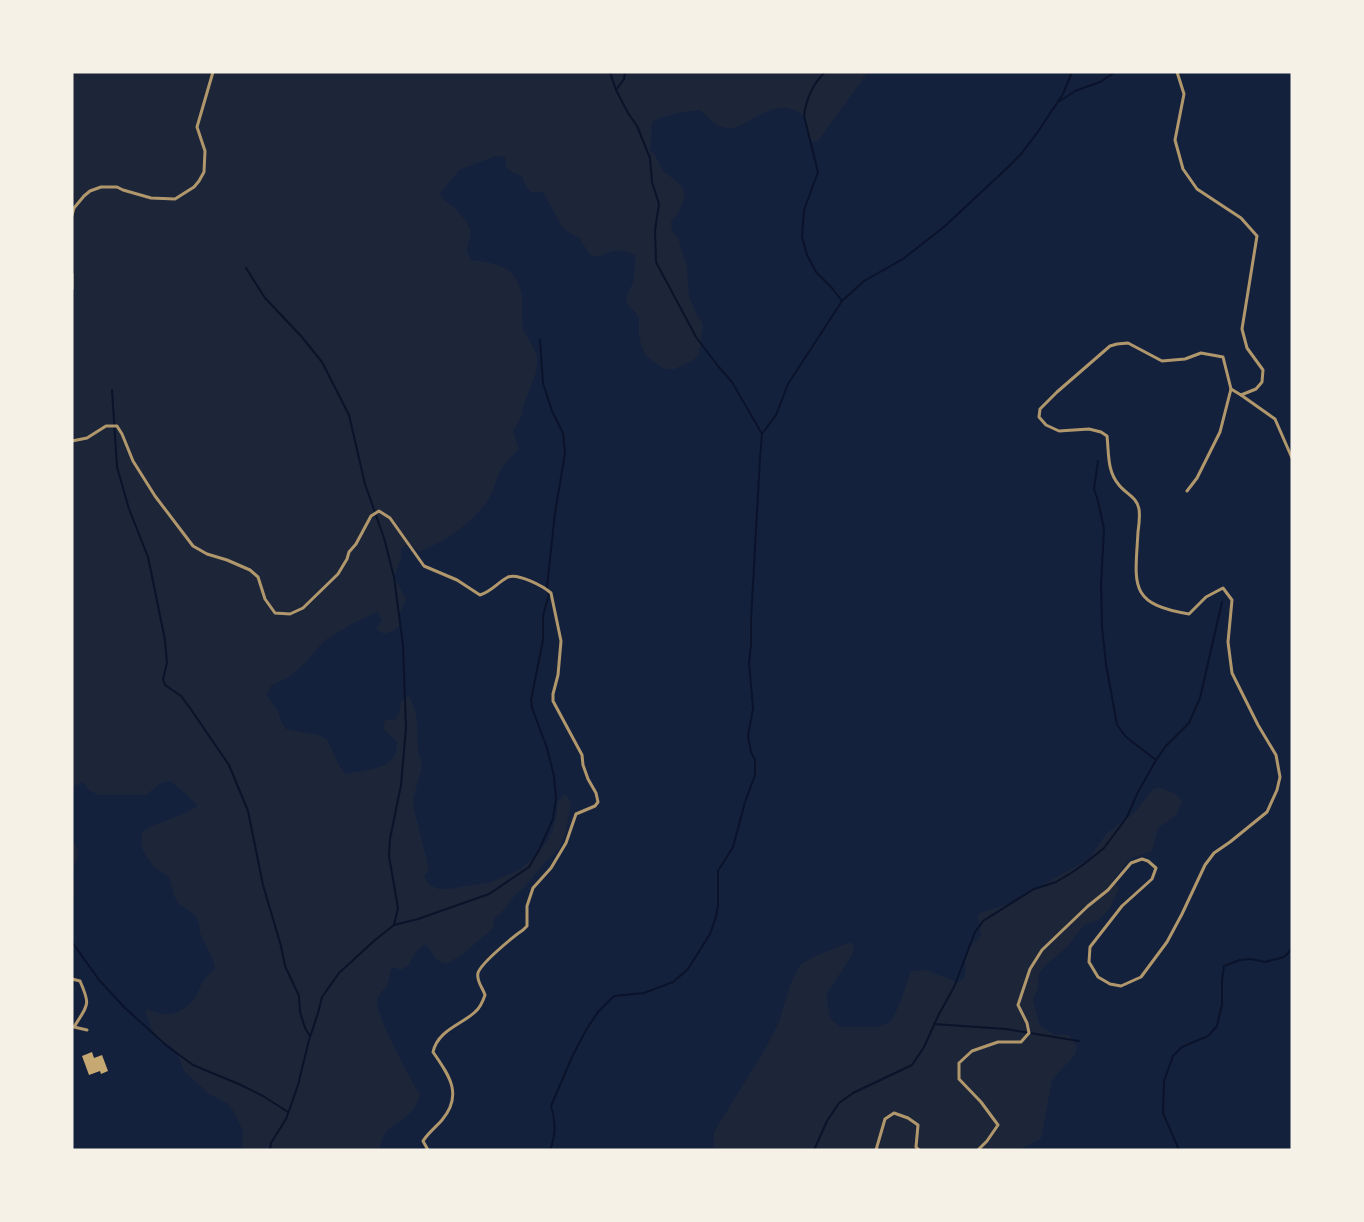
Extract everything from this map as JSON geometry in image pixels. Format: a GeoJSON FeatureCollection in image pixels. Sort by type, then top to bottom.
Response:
{"type":"FeatureCollection","features":[{"type":"Feature","properties":{"kind":"street"},"geometry":{"type":"LineString","coordinates":[[72,215],[74,208],[84,196],[101,187],[117,187],[151,198],[176,199],[194,187],[204,172],[205,151],[197,127],[213,72]]}},
{"type":"Feature","properties":{"kind":"street"},"geometry":{"type":"LineString","coordinates":[[1177,72],[1184,94],[1175,140],[1183,169],[1197,189],[1241,218],[1257,236],[1242,329],[1247,348],[1263,370],[1262,382],[1256,389],[1241,395]]}},
{"type":"Feature","properties":{"kind":"street"},"geometry":{"type":"LineString","coordinates":[[72,273],[72,289]]}},
{"type":"Feature","properties":{"kind":"street"},"geometry":{"type":"LineString","coordinates":[[978,1150],[998,1125],[981,1102],[959,1079],[959,1063],[972,1051],[998,1042],[1021,1042],[1029,1034],[1027,1023],[1018,1005],[1030,969],[1042,950],[1108,890],[1131,863],[1142,859],[1156,868],[1152,879],[1122,906],[1090,947],[1089,962],[1098,977],[1110,984],[1121,986],[1141,977],[1167,942],[1205,865],[1214,853],[1267,812],[1277,790],[1280,777],[1276,755],[1232,673],[1228,642],[1232,600],[1222,588],[1206,597],[1189,614],[1154,605],[1139,591],[1136,578],[1139,510],[1136,499],[1119,485],[1110,470],[1107,436],[1089,429],[1059,431],[1046,425],[1039,417],[1040,409],[1110,346],[1117,344],[1128,343],[1162,361],[1185,359],[1201,352],[1223,357],[1231,389],[1220,432],[1197,478],[1187,491]]}},
{"type":"Feature","properties":{"kind":"street"},"geometry":{"type":"LineString","coordinates":[[1231,389],[1275,419],[1292,458]]}},
{"type":"Feature","properties":{"kind":"street"},"geometry":{"type":"LineString","coordinates":[[72,441],[87,438],[106,426],[117,426],[133,460],[155,496],[192,546],[249,570],[258,577],[265,599],[275,613],[290,614],[303,608],[338,574],[371,516],[379,511],[390,518],[424,566],[457,580],[480,595],[512,576],[544,587],[551,592],[561,641],[553,700],[582,755],[583,765],[598,802],[595,806],[576,814],[566,843],[551,868],[533,888],[527,906],[527,926],[483,964],[478,972],[485,995],[480,1007],[449,1029],[437,1041],[433,1052],[452,1083],[453,1091],[451,1105],[444,1119],[423,1141],[428,1150]]}},
{"type":"Feature","properties":{"kind":"street"},"geometry":{"type":"LineString","coordinates":[[72,980],[80,981],[88,998],[86,1007],[74,1027],[87,1030]]}},
{"type":"Feature","properties":{"kind":"street"},"geometry":{"type":"LineString","coordinates":[[876,1150],[885,1119],[894,1113],[918,1125],[916,1147],[919,1150]]}},
{"type":"Feature","properties":{"kind":"shaded area"},"geometry":{"type":"Polygon","coordinates":[[[72,72],[868,72],[818,141],[809,142],[805,119],[799,112],[788,108],[769,111],[734,128],[717,125],[700,110],[669,115],[652,122],[650,151],[654,153],[663,171],[682,187],[685,196],[678,214],[671,221],[672,231],[678,238],[687,267],[689,296],[703,324],[699,355],[675,369],[664,369],[646,356],[639,337],[639,317],[626,302],[633,283],[636,256],[617,250],[599,257],[590,255],[579,238],[562,227],[543,192],[531,192],[522,176],[506,167],[505,157],[496,156],[459,170],[440,194],[467,222],[471,232],[467,251],[471,260],[504,268],[516,278],[519,286],[522,296],[523,328],[536,353],[537,362],[522,414],[513,431],[519,449],[503,467],[484,505],[460,530],[419,552],[409,543],[401,549],[401,559],[394,577],[406,599],[399,616],[400,626],[384,634],[376,629],[382,619],[377,612],[350,625],[324,641],[290,676],[271,686],[267,695],[286,729],[327,739],[345,774],[374,769],[388,763],[393,758],[397,742],[383,729],[385,720],[395,720],[400,711],[401,701],[409,695],[416,713],[418,752],[421,761],[421,771],[413,799],[429,869],[424,877],[430,885],[439,889],[491,882],[519,870],[547,841],[552,832],[558,802],[565,794],[571,802],[566,831],[559,849],[494,918],[493,928],[462,955],[446,964],[437,960],[426,944],[420,948],[409,965],[401,970],[392,967],[387,986],[377,1001],[378,1009],[395,1048],[420,1095],[411,1112],[385,1134],[380,1148],[382,1150],[242,1150],[243,1131],[234,1112],[228,1104],[209,1094],[184,1071],[177,1053],[171,1046],[162,1043],[155,1036],[145,1010],[169,1014],[182,1010],[193,1000],[200,986],[215,969],[195,915],[179,904],[174,896],[169,877],[154,867],[143,851],[141,841],[143,831],[198,806],[170,781],[161,783],[146,795],[98,795],[89,790],[83,782],[72,789],[72,72]]]}},
{"type":"Feature","properties":{"kind":"shaded area"},"geometry":{"type":"Polygon","coordinates":[[[1156,788],[1170,792],[1182,801],[1177,814],[1158,828],[1152,851],[1130,859],[1114,879],[1119,889],[1105,914],[1098,920],[1084,925],[1067,947],[1039,973],[1038,988],[1033,1000],[1040,1026],[1056,1035],[1069,1035],[1077,1046],[1075,1055],[1052,1080],[1041,1139],[1018,1150],[713,1150],[714,1132],[779,1022],[790,985],[800,965],[813,957],[851,942],[854,946],[852,955],[826,995],[830,1018],[840,1027],[876,1027],[891,1022],[911,971],[926,970],[956,983],[961,981],[965,975],[966,954],[981,935],[978,916],[980,913],[1008,904],[1089,859],[1106,834],[1136,811],[1156,788]]]}},
{"type":"Feature","properties":{"kind":"shaded area"},"geometry":{"type":"Polygon","coordinates":[[[72,840],[78,854],[73,869],[75,890],[72,904],[72,840]]]}},
{"type":"Feature","properties":{"kind":"building"},"geometry":{"type":"Polygon","coordinates":[[[92,1052],[94,1058],[102,1055],[108,1071],[89,1075],[82,1056],[92,1052]]]}},
{"type":"Feature","properties":{"kind":"waterway"},"geometry":{"type":"LineString","coordinates":[[610,72],[616,90],[637,126],[650,158],[652,182],[659,204],[655,230],[656,262],[696,337],[732,382],[762,434]]}},
{"type":"Feature","properties":{"kind":"waterway"},"geometry":{"type":"LineString","coordinates":[[616,90],[624,79],[625,72]]}},
{"type":"Feature","properties":{"kind":"waterway"},"geometry":{"type":"LineString","coordinates":[[825,72],[811,92],[804,116],[818,172],[804,210],[802,237],[807,255],[816,272],[842,301]]}},
{"type":"Feature","properties":{"kind":"waterway"},"geometry":{"type":"LineString","coordinates":[[550,1150],[555,1128],[551,1106],[572,1057],[598,1012],[614,996],[644,993],[673,982],[688,969],[710,934],[716,917],[718,871],[733,847],[755,775],[755,760],[748,736],[753,708],[749,662],[762,434],[776,415],[788,384],[842,301],[864,281],[903,259],[945,226],[1005,170],[1037,133],[1063,94],[1072,72]]}},
{"type":"Feature","properties":{"kind":"waterway"},"geometry":{"type":"LineString","coordinates":[[1060,101],[1075,91],[1100,82],[1115,72]]}},
{"type":"Feature","properties":{"kind":"waterway"},"geometry":{"type":"LineString","coordinates":[[246,268],[265,298],[322,362],[349,415],[365,484],[384,538],[394,577],[403,645],[406,728],[401,785],[390,839],[389,856],[398,908],[394,925]]}},
{"type":"Feature","properties":{"kind":"waterway"},"geometry":{"type":"LineString","coordinates":[[270,1150],[271,1143],[286,1119],[298,1085],[322,997],[339,973],[394,925],[489,894],[529,867],[553,819],[556,799],[554,776],[531,700],[543,640],[543,616],[549,594],[547,587],[555,513],[565,453],[563,433],[552,411],[543,383],[540,340]]}},
{"type":"Feature","properties":{"kind":"waterway"},"geometry":{"type":"LineString","coordinates":[[112,390],[117,467],[129,509],[148,557],[165,640],[167,663],[163,679],[165,685],[181,696],[229,765],[248,811],[263,885],[285,966],[299,996],[300,1012],[310,1036]]}},
{"type":"Feature","properties":{"kind":"waterway"},"geometry":{"type":"LineString","coordinates":[[1098,461],[1094,489],[1104,529],[1101,584],[1102,627],[1117,725],[1126,737],[1156,760]]}},
{"type":"Feature","properties":{"kind":"waterway"},"geometry":{"type":"LineString","coordinates":[[814,1150],[827,1121],[839,1103],[853,1093],[912,1065],[924,1047],[954,987],[975,932],[983,921],[1034,889],[1056,882],[1071,873],[1104,848],[1127,817],[1156,760],[1165,747],[1189,723],[1200,698],[1222,602]]}},
{"type":"Feature","properties":{"kind":"waterway"},"geometry":{"type":"LineString","coordinates":[[72,942],[99,980],[125,1008],[167,1046],[193,1065],[241,1085],[288,1112]]}},
{"type":"Feature","properties":{"kind":"waterway"},"geometry":{"type":"LineString","coordinates":[[1179,1150],[1163,1113],[1164,1081],[1173,1056],[1182,1047],[1208,1036],[1217,1026],[1222,1004],[1224,966],[1240,960],[1251,959],[1265,962],[1284,957],[1292,949]]}},
{"type":"Feature","properties":{"kind":"waterway"},"geometry":{"type":"LineString","coordinates":[[934,1024],[1006,1029],[1079,1041]]}}]}
